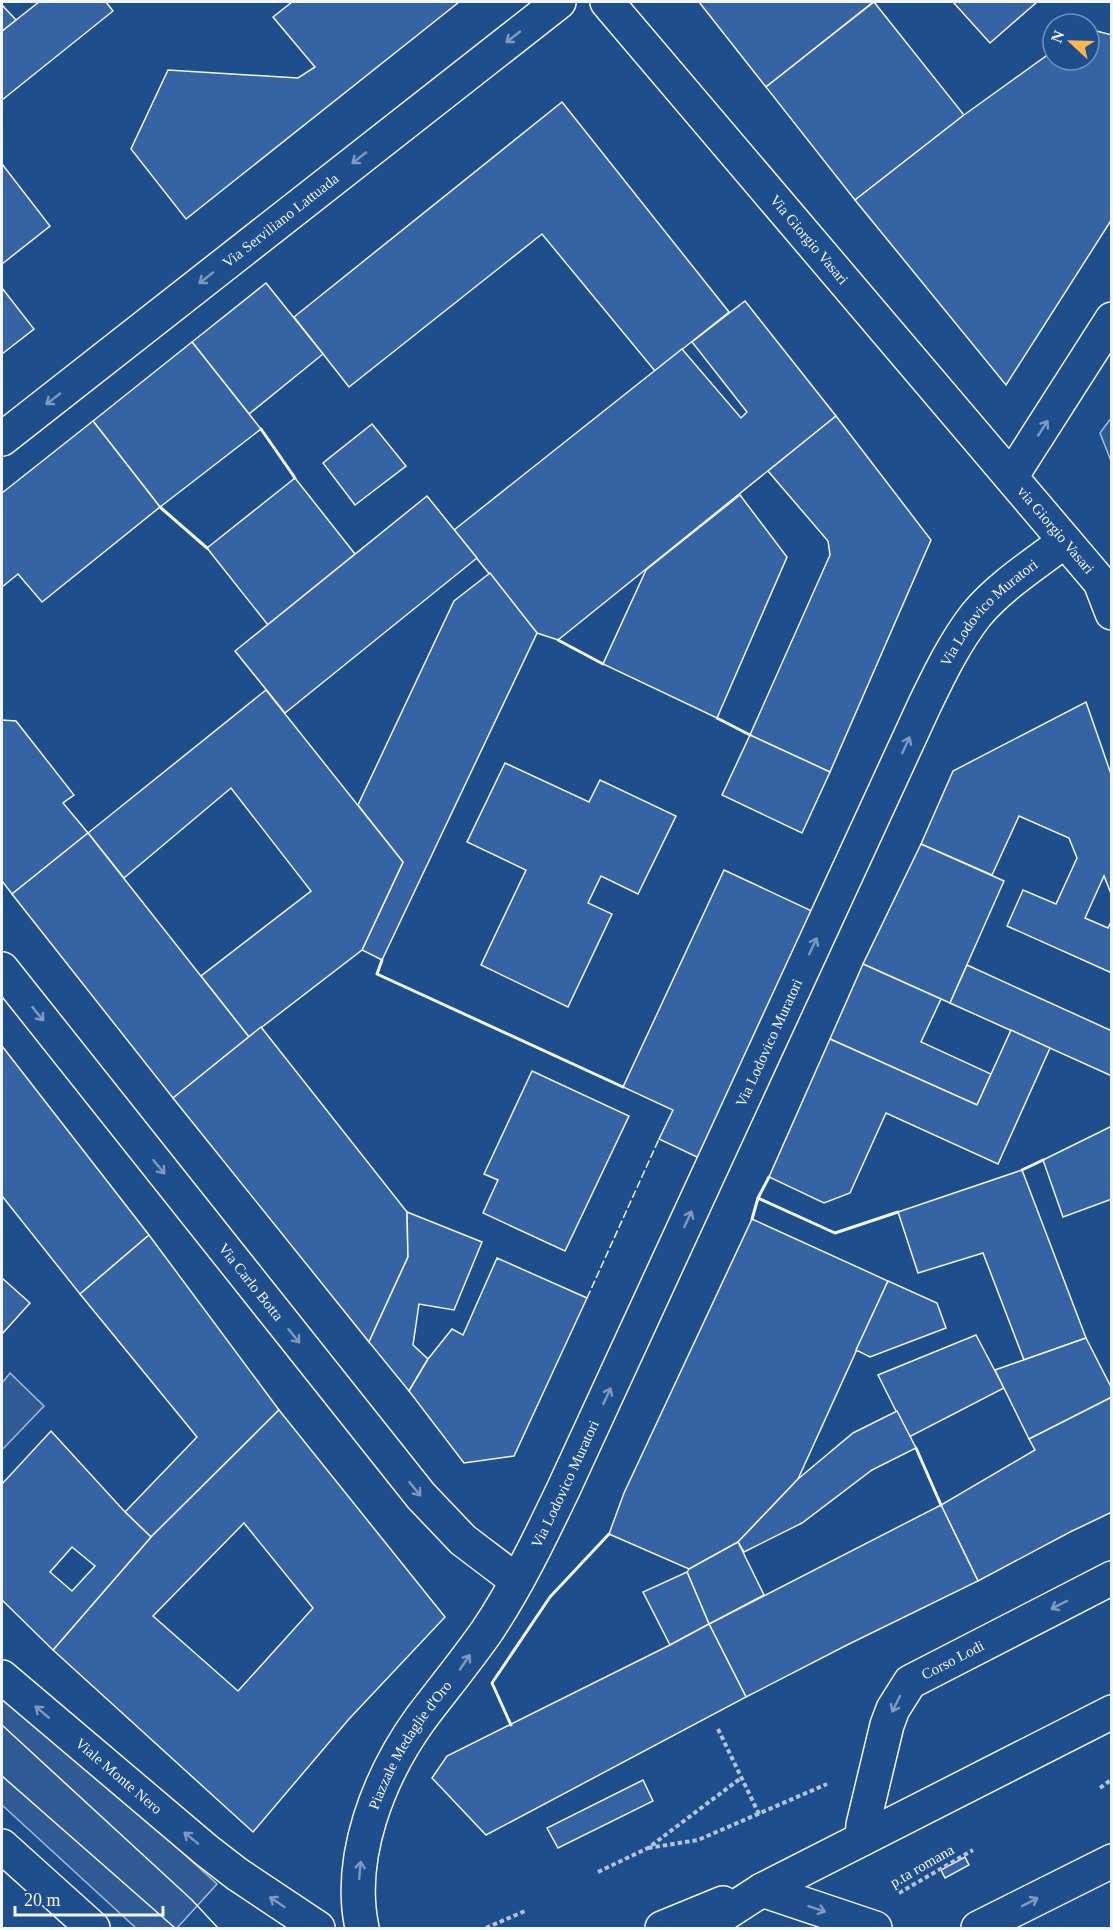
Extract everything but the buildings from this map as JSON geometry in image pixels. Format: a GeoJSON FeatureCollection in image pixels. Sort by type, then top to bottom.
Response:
{"type":"FeatureCollection","features":[{"type":"Feature","properties":{"kind":"street","name":"Via Serviliano Lattuada"},"geometry":{"type":"LineString","coordinates":[[2,439],[559,2]]}},
{"type":"Feature","properties":{"kind":"street","name":"Via Giorgio Vasari"},"geometry":{"type":"LineString","coordinates":[[607,2],[1011,477]]}},
{"type":"Feature","properties":{"kind":"street"},"geometry":{"type":"LineString","coordinates":[[1011,477],[1112,319]]}},
{"type":"Feature","properties":{"kind":"street","name":"via Giorgio Vasari"},"geometry":{"type":"LineString","coordinates":[[1011,477],[1100,582],[1112,613]]}},
{"type":"Feature","properties":{"kind":"street","name":"Via Lodovico Muratori"},"geometry":{"type":"LineString","coordinates":[[517,1581],[564,1490],[886,786],[942,670],[958,641],[998,592],[1065,541]]}},
{"type":"Feature","properties":{"kind":"street","name":"Via Carlo Botta"},"geometry":{"type":"LineString","coordinates":[[2,969],[421,1496],[464,1540],[517,1581]]}},
{"type":"Feature","properties":{"kind":"street","name":"Corso Lodi"},"geometry":{"type":"LineString","coordinates":[[862,1839],[887,1725],[896,1702],[910,1682],[1112,1578]]}},
{"type":"Feature","properties":{"kind":"street","name":"Piazzale Medaglie d'Oro"},"geometry":{"type":"LineString","coordinates":[[362,1929],[358,1888],[363,1847],[374,1809],[389,1772],[420,1720],[460,1670],[517,1581]]}},
{"type":"Feature","properties":{"kind":"street","name":"Viale Monte Nero"},"geometry":{"type":"LineString","coordinates":[[2,1677],[237,1874],[318,1929]]}},
{"type":"Feature","properties":{"kind":"street"},"geometry":{"type":"LineString","coordinates":[[707,1927],[762,1890],[1112,1712]]}},
{"type":"Feature","properties":{"kind":"street"},"geometry":{"type":"LineString","coordinates":[[2,1846],[93,1929]]}},
{"type":"Feature","properties":{"kind":"street"},"geometry":{"type":"LineString","coordinates":[[978,1929],[1112,1861]]}},
{"type":"Feature","properties":{"kind":"street"},"geometry":{"type":"LineString","coordinates":[[662,1929],[706,1909],[762,1890],[875,1929]]}},
{"type":"Feature","properties":{"kind":"path"},"geometry":{"type":"LineString","coordinates":[[718,1729],[759,1814]]}},
{"type":"Feature","properties":{"kind":"path"},"geometry":{"type":"LineString","coordinates":[[598,1872],[648,1848],[741,1778]]}},
{"type":"Feature","properties":{"kind":"path"},"geometry":{"type":"LineString","coordinates":[[1100,1788],[1112,1779]]}},
{"type":"Feature","properties":{"kind":"path"},"geometry":{"type":"LineString","coordinates":[[648,1848],[698,1840],[827,1784]]}},
{"type":"Feature","properties":{"kind":"path","name":"p.ta romana"},"geometry":{"type":"LineString","coordinates":[[893,1896],[973,1850]]}},
{"type":"Feature","properties":{"kind":"path"},"geometry":{"type":"LineString","coordinates":[[486,1929],[525,1911]]}},
{"type":"Feature","properties":{"kind":"shaded area"},"geometry":{"type":"Polygon","coordinates":[[[1111,418],[1111,461],[1100,433],[1111,418]]]}},
{"type":"Feature","properties":{"kind":"shaded area"},"geometry":{"type":"Polygon","coordinates":[[[10,1373],[44,1406],[2,1450],[2,1383],[10,1373]]]}},
{"type":"Feature","properties":{"kind":"shaded area"},"geometry":{"type":"Polygon","coordinates":[[[2,1688],[217,1884],[177,1928],[136,1928],[2,1805],[2,1688]]]}},
{"type":"Feature","properties":{"kind":"tram line"},"geometry":{"type":"LineString","coordinates":[[2,1725],[192,1900],[218,1928]]}},
{"type":"Feature","properties":{"kind":"tram line"},"geometry":{"type":"LineString","coordinates":[[2,1776],[175,1928]]}},
{"type":"Feature","properties":{"kind":"fence"},"geometry":{"type":"LineString","coordinates":[[587,1298],[659,1139]]}},
{"type":"Feature","properties":{"kind":"wall"},"geometry":{"type":"LineString","coordinates":[[261,429],[295,478]]}},
{"type":"Feature","properties":{"kind":"wall"},"geometry":{"type":"LineString","coordinates":[[160,507],[207,548]]}},
{"type":"Feature","properties":{"kind":"wall"},"geometry":{"type":"LineString","coordinates":[[558,640],[603,664]]}},
{"type":"Feature","properties":{"kind":"wall"},"geometry":{"type":"LineString","coordinates":[[717,718],[750,735]]}},
{"type":"Feature","properties":{"kind":"wall"},"geometry":{"type":"LineString","coordinates":[[382,960],[377,974],[623,1087]]}},
{"type":"Feature","properties":{"kind":"wall"},"geometry":{"type":"LineString","coordinates":[[1022,1170],[1043,1160]]}},
{"type":"Feature","properties":{"kind":"wall"},"geometry":{"type":"LineString","coordinates":[[752,1219],[758,1198],[769,1177]]}},
{"type":"Feature","properties":{"kind":"wall"},"geometry":{"type":"LineString","coordinates":[[758,1198],[835,1233],[898,1212]]}},
{"type":"Feature","properties":{"kind":"wall"},"geometry":{"type":"LineString","coordinates":[[916,1448],[941,1505]]}},
{"type":"Feature","properties":{"kind":"wall"},"geometry":{"type":"LineString","coordinates":[[511,1725],[492,1683],[550,1597],[609,1534]]}}]}
